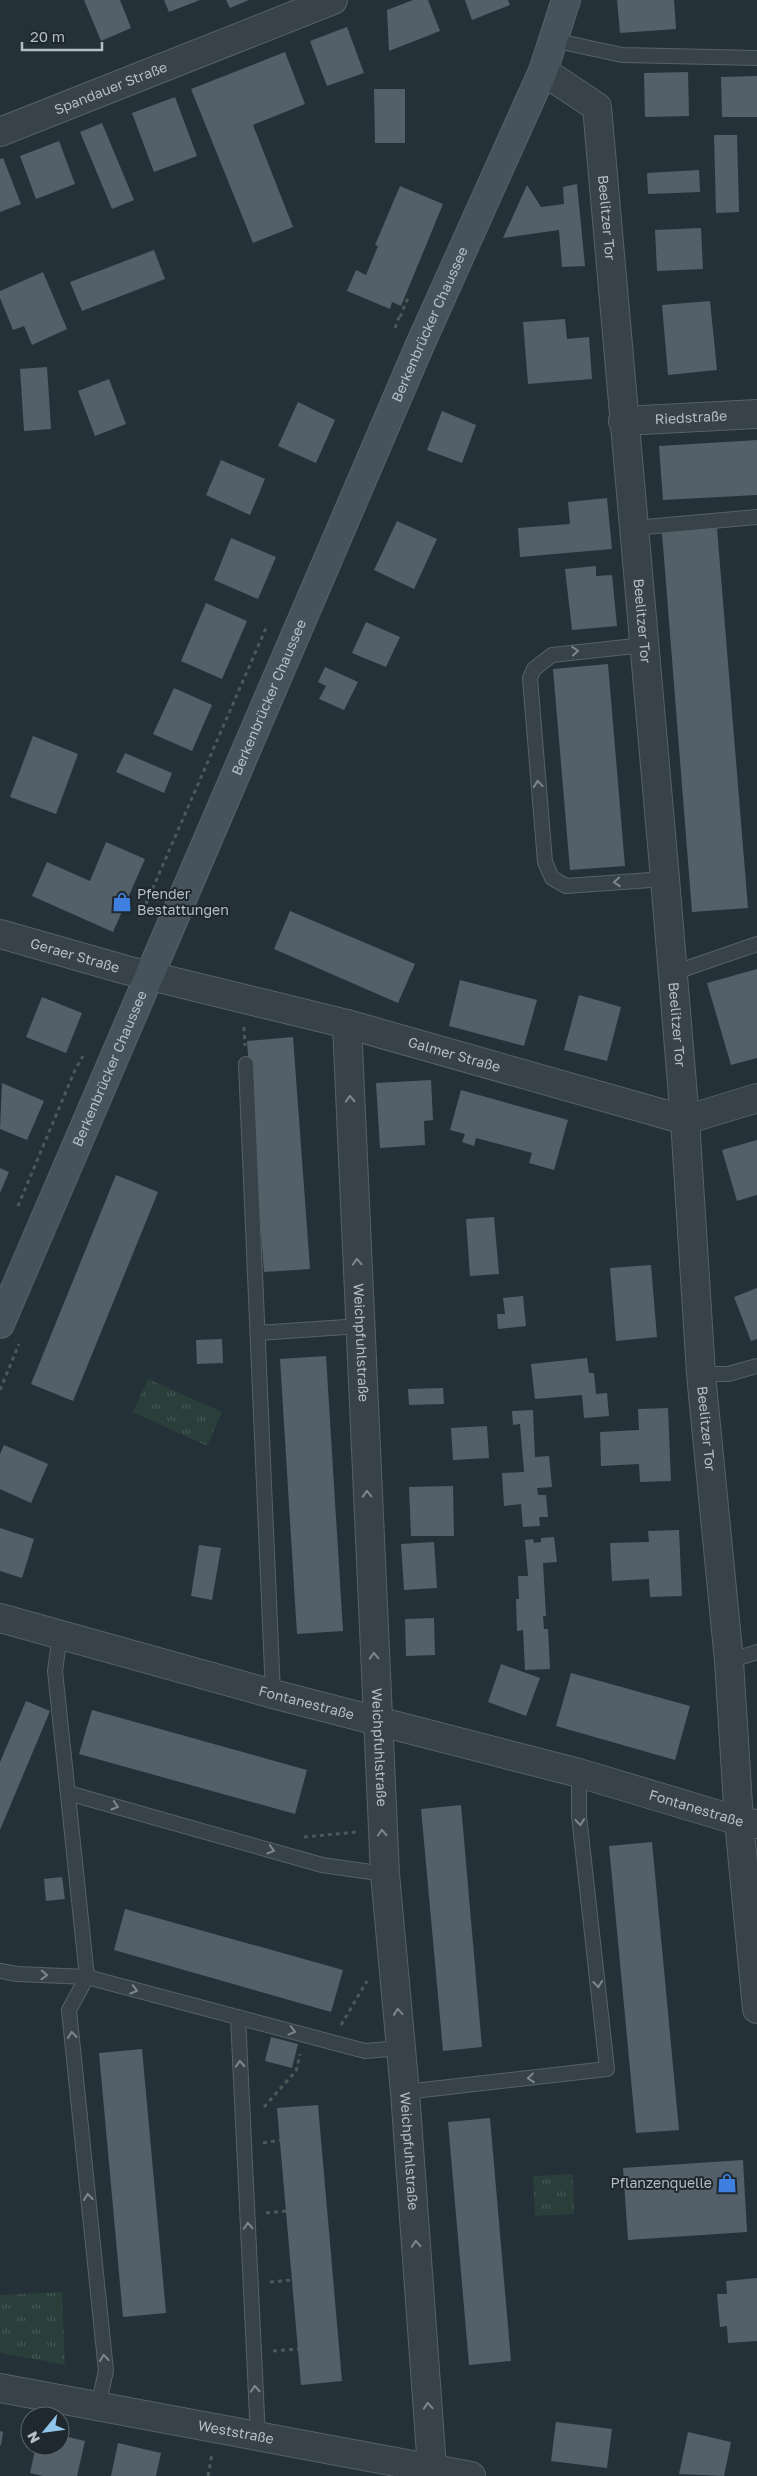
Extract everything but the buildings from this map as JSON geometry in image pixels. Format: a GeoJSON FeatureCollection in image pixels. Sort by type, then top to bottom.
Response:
{"type":"FeatureCollection","features":[{"type":"Feature","properties":{"kind":"main road","name":"Berkenbrücker Chaussee"},"geometry":{"type":"LineString","coordinates":[[0,1324],[419,347],[543,71],[566,0]]}},
{"type":"Feature","properties":{"kind":"street","name":"Spandauer Straße"},"geometry":{"type":"LineString","coordinates":[[0,132],[334,0]]}},
{"type":"Feature","properties":{"kind":"street","name":"Beelitzer Tor"},"geometry":{"type":"LineString","coordinates":[[543,71],[597,106],[623,421],[673,973],[685,1120],[701,1374],[729,1661],[748,1822],[757,2009]]}},
{"type":"Feature","properties":{"kind":"street","name":"Riedstraße"},"geometry":{"type":"LineString","coordinates":[[623,421],[757,414]]}},
{"type":"Feature","properties":{"kind":"street","name":"Geraer Straße"},"geometry":{"type":"LineString","coordinates":[[0,934],[126,970],[151,975]]}},
{"type":"Feature","properties":{"kind":"street","name":"Galmer Straße"},"geometry":{"type":"LineString","coordinates":[[151,975],[347,1024],[685,1120]]}},
{"type":"Feature","properties":{"kind":"street","name":"Weichpfuhlstraße"},"geometry":{"type":"LineString","coordinates":[[347,1024],[377,1721],[375,1873],[401,2048],[433,2472]]}},
{"type":"Feature","properties":{"kind":"street"},"geometry":{"type":"LineString","coordinates":[[685,1120],[757,1098]]}},
{"type":"Feature","properties":{"kind":"street","name":"Fontanestraße"},"geometry":{"type":"LineString","coordinates":[[0,1618],[273,1694],[579,1773],[748,1822]]}},
{"type":"Feature","properties":{"kind":"street","name":"Weststraße"},"geometry":{"type":"LineString","coordinates":[[0,2388],[433,2472],[471,2476]]}},
{"type":"Feature","properties":{"kind":"lane"},"geometry":{"type":"LineString","coordinates":[[553,40],[622,55],[757,58]]}},
{"type":"Feature","properties":{"kind":"lane"},"geometry":{"type":"LineString","coordinates":[[634,528],[757,517]]}},
{"type":"Feature","properties":{"kind":"lane"},"geometry":{"type":"LineString","coordinates":[[644,645],[552,655],[534,669],[530,678],[545,862],[552,878],[566,886],[665,879]]}},
{"type":"Feature","properties":{"kind":"lane"},"geometry":{"type":"LineString","coordinates":[[673,973],[757,944]]}},
{"type":"Feature","properties":{"kind":"lane"},"geometry":{"type":"LineString","coordinates":[[246,1064],[273,1694]]}},
{"type":"Feature","properties":{"kind":"lane"},"geometry":{"type":"LineString","coordinates":[[258,1333],[360,1326]]}},
{"type":"Feature","properties":{"kind":"lane"},"geometry":{"type":"LineString","coordinates":[[701,1374],[728,1374],[757,1366]]}},
{"type":"Feature","properties":{"kind":"lane"},"geometry":{"type":"LineString","coordinates":[[60,1635],[56,1671],[87,1977],[70,2010],[106,2370],[98,2406]]}},
{"type":"Feature","properties":{"kind":"lane"},"geometry":{"type":"LineString","coordinates":[[729,1661],[757,1652]]}},
{"type":"Feature","properties":{"kind":"lane"},"geometry":{"type":"LineString","coordinates":[[405,2092],[607,2069],[579,1816],[579,1773]]}},
{"type":"Feature","properties":{"kind":"lane"},"geometry":{"type":"LineString","coordinates":[[68,1793],[322,1864],[375,1873]]}},
{"type":"Feature","properties":{"kind":"lane"},"geometry":{"type":"LineString","coordinates":[[0,1971],[17,1974],[87,1977],[365,2051],[401,2048]]}},
{"type":"Feature","properties":{"kind":"lane"},"geometry":{"type":"LineString","coordinates":[[238,2017],[258,2437]]}},
{"type":"Feature","properties":{"kind":"path"},"geometry":{"type":"LineString","coordinates":[[244,1026],[246,1064]]}},
{"type":"Feature","properties":{"kind":"path"},"geometry":{"type":"LineString","coordinates":[[303,1837],[363,1832],[375,1873]]}},
{"type":"Feature","properties":{"kind":"path"},"geometry":{"type":"LineString","coordinates":[[330,2042],[369,1978]]}},
{"type":"Feature","properties":{"kind":"path"},"geometry":{"type":"LineString","coordinates":[[261,2110],[296,2071],[305,2034]]}},
{"type":"Feature","properties":{"kind":"path"},"geometry":{"type":"LineString","coordinates":[[262,2134],[263,2152]]}},
{"type":"Feature","properties":{"kind":"path"},"geometry":{"type":"LineString","coordinates":[[265,2204],[266,2223]]}},
{"type":"Feature","properties":{"kind":"path"},"geometry":{"type":"LineString","coordinates":[[269,2273],[270,2292]]}},
{"type":"Feature","properties":{"kind":"path"},"geometry":{"type":"LineString","coordinates":[[273,2342],[274,2360]]}},
{"type":"Feature","properties":{"kind":"green space"},"geometry":{"type":"Polygon","coordinates":[[[148,1379],[222,1412],[207,1446],[133,1412],[148,1379]]]}},
{"type":"Feature","properties":{"kind":"green space"},"geometry":{"type":"Polygon","coordinates":[[[573,2174],[574,2214],[535,2216],[533,2176],[573,2174]]]}},
{"type":"Feature","properties":{"kind":"green space"},"geometry":{"type":"Polygon","coordinates":[[[62,2292],[65,2365],[0,2353],[0,2295],[62,2292]]]}},
{"type":"Feature","properties":{"kind":"place","name":"Pfender Bestattungen"},"geometry":{"type":"Point","coordinates":[122,902]}},
{"type":"Feature","properties":{"kind":"place","name":"Pflanzenquelle"},"geometry":{"type":"Point","coordinates":[727,2183]}}]}
